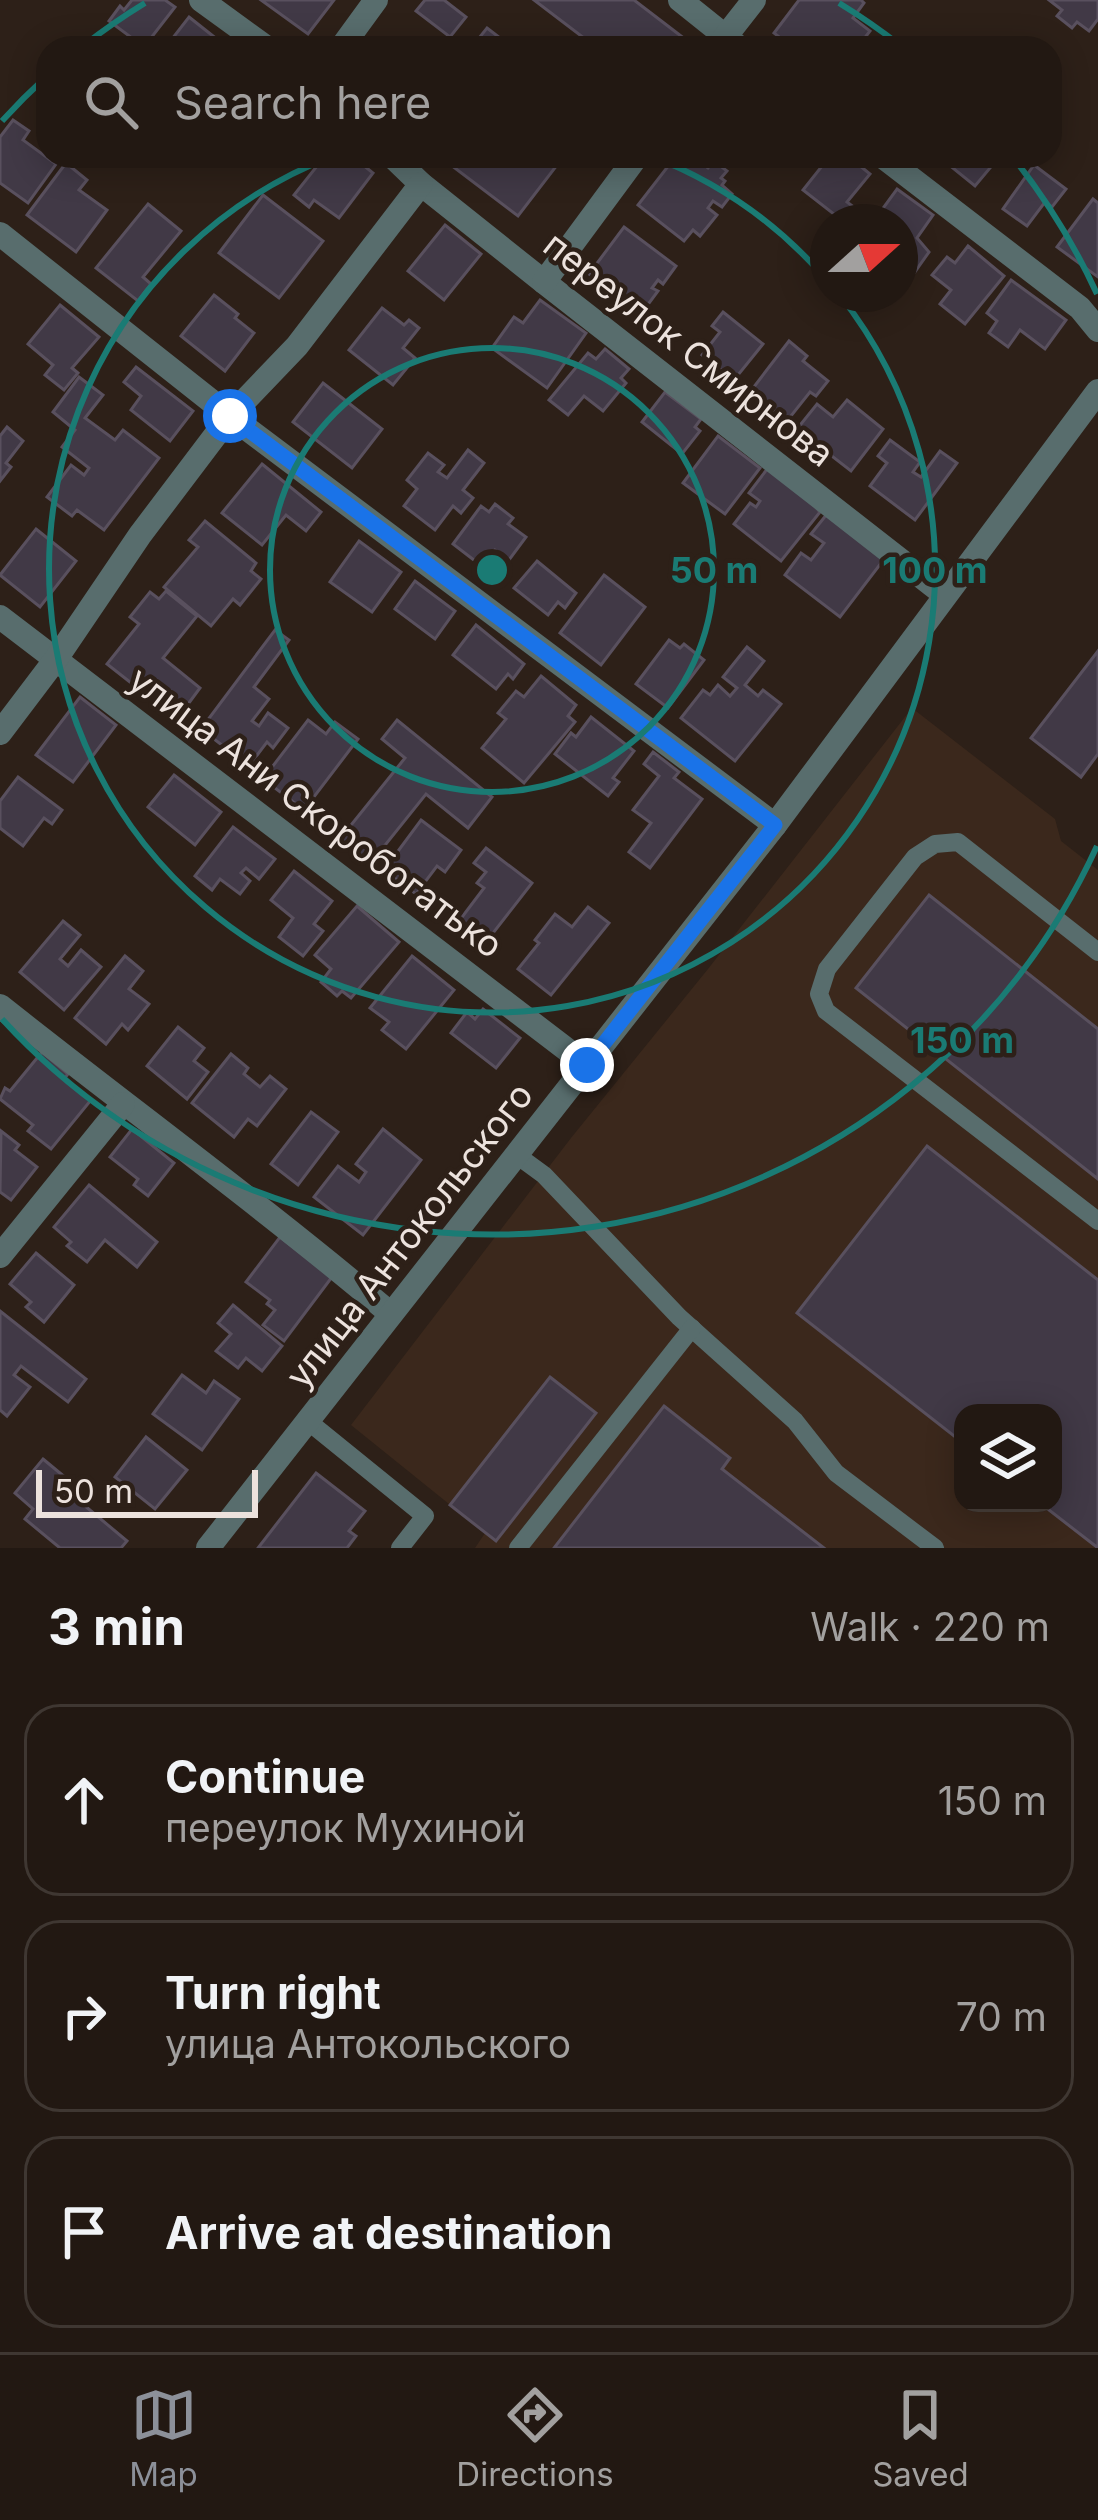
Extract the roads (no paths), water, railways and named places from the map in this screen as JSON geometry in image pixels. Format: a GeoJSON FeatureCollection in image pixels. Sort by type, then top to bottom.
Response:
{"type":"FeatureCollection","features":[{"type":"Feature","properties":{"kind":"street"},"geometry":{"type":"LineString","coordinates":[[201,0],[250,36]]}},
{"type":"Feature","properties":{"kind":"street"},"geometry":{"type":"LineString","coordinates":[[350,36],[376,0]]}},
{"type":"Feature","properties":{"kind":"street"},"geometry":{"type":"LineString","coordinates":[[680,0],[718,36]]}},
{"type":"Feature","properties":{"kind":"street"},"geometry":{"type":"LineString","coordinates":[[732,36],[754,0]]}},
{"type":"Feature","properties":{"kind":"street","name":"переулок Смирнова"},"geometry":{"type":"LineString","coordinates":[[404,168],[945,595]]}},
{"type":"Feature","properties":{"kind":"street"},"geometry":{"type":"LineString","coordinates":[[544,282],[628,168]]}},
{"type":"Feature","properties":{"kind":"street"},"geometry":{"type":"LineString","coordinates":[[897,168],[1080,308],[1098,330]]}},
{"type":"Feature","properties":{"kind":"street"},"geometry":{"type":"LineString","coordinates":[[0,733],[230,416],[297,346],[421,184]]}},
{"type":"Feature","properties":{"kind":"street"},"geometry":{"type":"LineString","coordinates":[[0,234],[230,416],[775,825]]}},
{"type":"Feature","properties":{"kind":"street","name":"улица Антокольского"},"geometry":{"type":"LineString","coordinates":[[208,1548],[775,825],[1098,391]]}},
{"type":"Feature","properties":{"kind":"street","name":"улица Ани Скоробогатько"},"geometry":{"type":"LineString","coordinates":[[0,617],[587,1065]]}},
{"type":"Feature","properties":{"kind":"street"},"geometry":{"type":"LineString","coordinates":[[0,1006],[300,1237],[391,1314]]}},
{"type":"Feature","properties":{"kind":"street"},"geometry":{"type":"LineString","coordinates":[[0,1256],[123,1104]]}},
{"type":"Feature","properties":{"kind":"lane"},"geometry":{"type":"LineString","coordinates":[[1098,952],[958,842],[935,844],[915,857],[827,968],[819,994],[826,1011],[1098,1221]]}},
{"type":"Feature","properties":{"kind":"lane"},"geometry":{"type":"LineString","coordinates":[[518,1156],[544,1174],[692,1328],[795,1421],[836,1473],[934,1548]]}},
{"type":"Feature","properties":{"kind":"lane"},"geometry":{"type":"LineString","coordinates":[[518,1548],[692,1328]]}},
{"type":"Feature","properties":{"kind":"lane"},"geometry":{"type":"LineString","coordinates":[[309,1421],[425,1516],[400,1548]]}}]}
